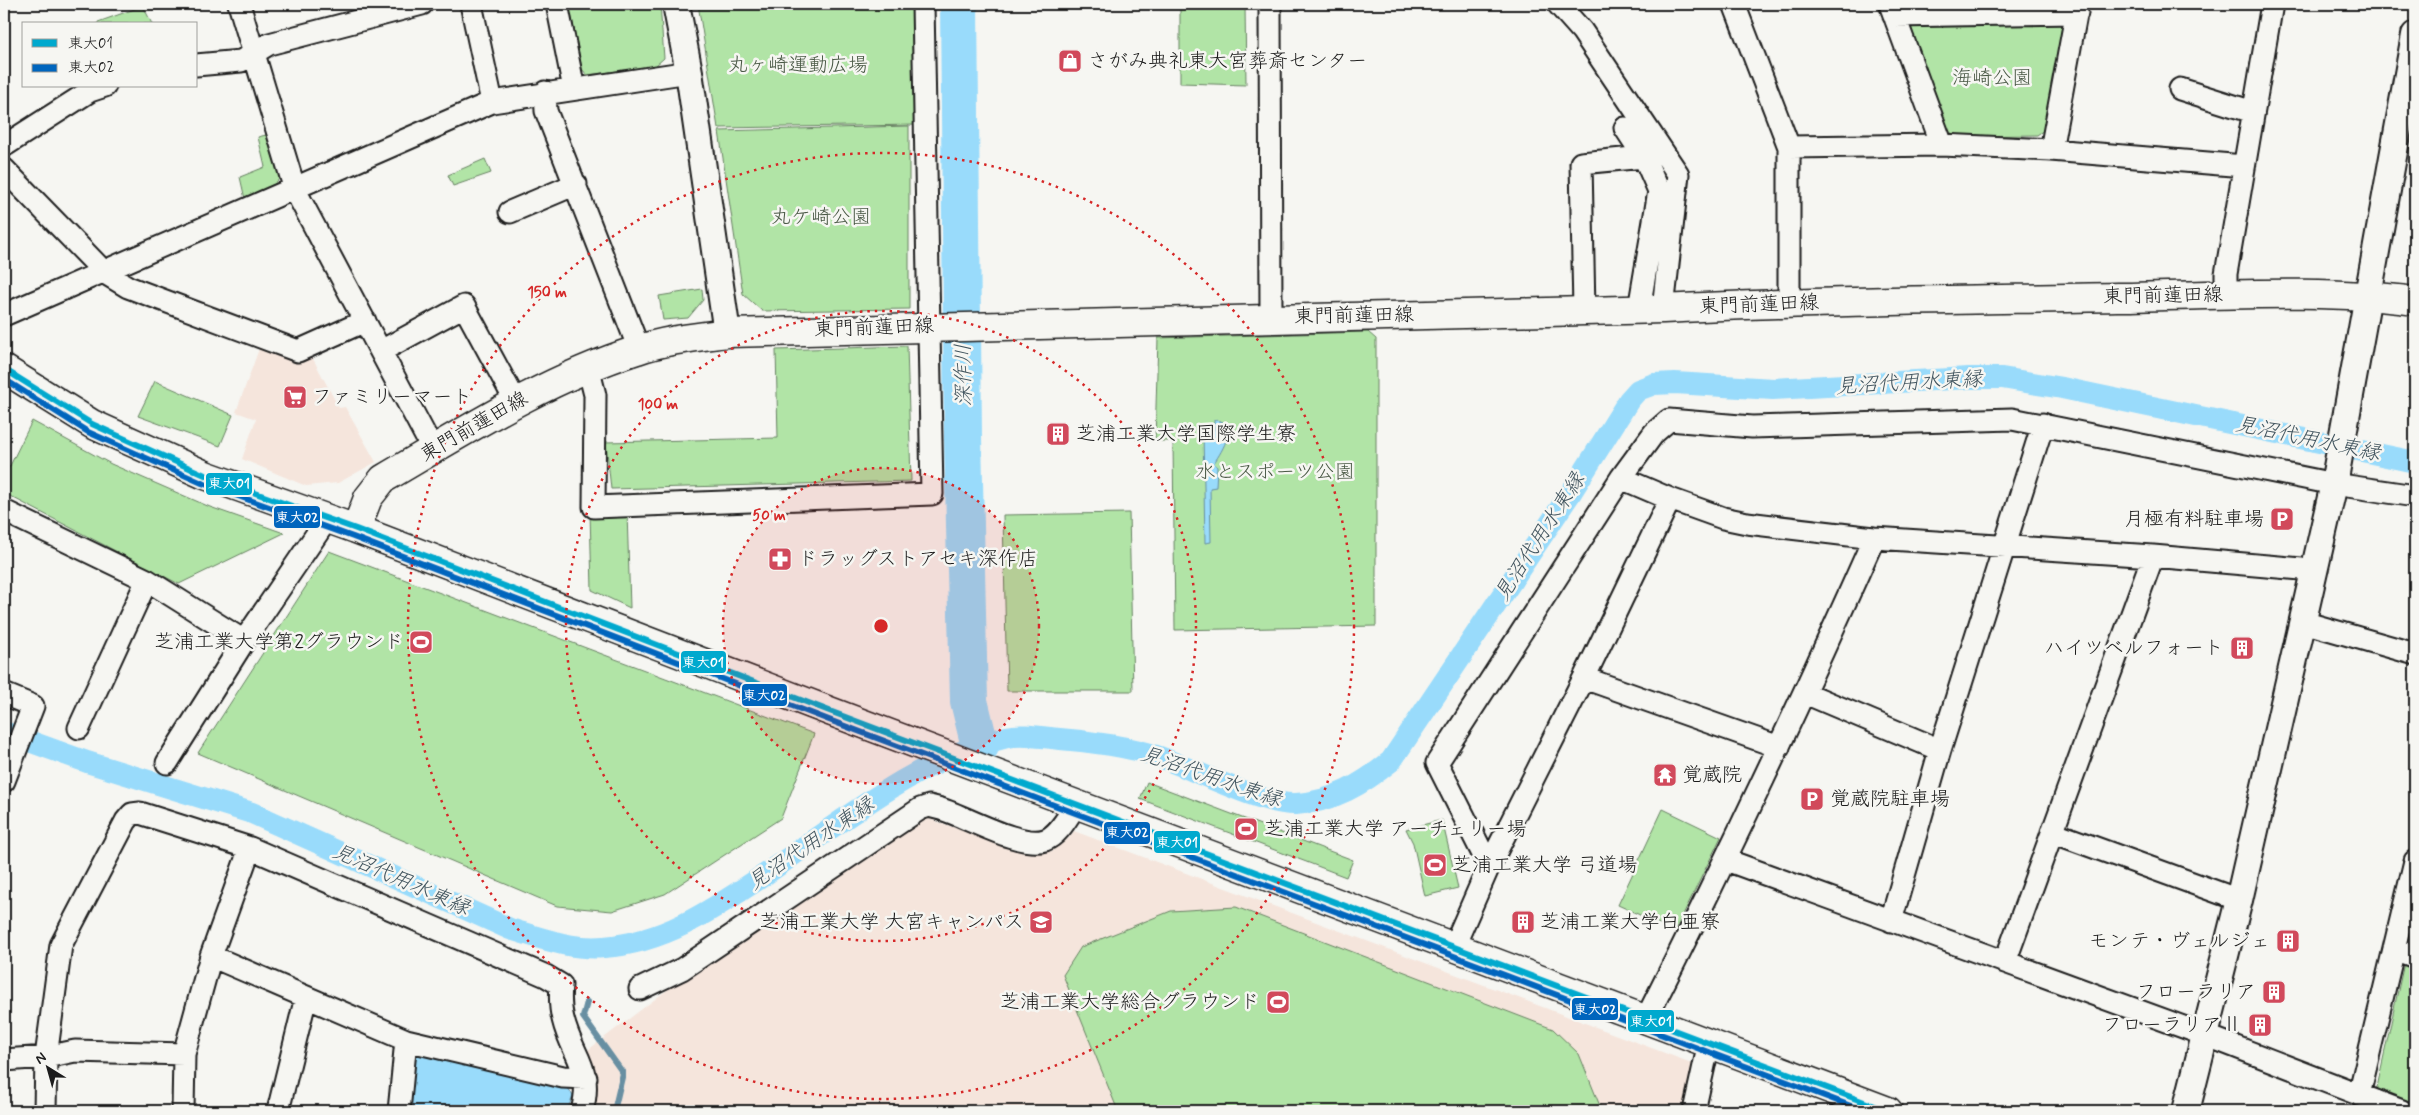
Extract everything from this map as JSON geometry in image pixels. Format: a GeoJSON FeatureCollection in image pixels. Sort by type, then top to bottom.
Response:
{"type":"FeatureCollection","features":[{"type":"Feature","properties":{"kind":"main road","name":"東門前蓮田線"},"geometry":{"type":"LineString","coordinates":[[356,529],[368,498],[379,483],[516,402],[588,367],[639,349],[681,339],[727,333],[934,326],[1651,309],[1789,303],[2226,295],[2369,297],[2415,301]]}},
{"type":"Feature","properties":{"kind":"main road"},"geometry":{"type":"LineString","coordinates":[[4,369],[92,424],[205,475],[356,529],[877,730],[1888,1111]]}},
{"type":"Feature","properties":{"kind":"street"},"geometry":{"type":"LineString","coordinates":[[238,4],[255,54],[295,190],[433,450]]}},
{"type":"Feature","properties":{"kind":"street"},"geometry":{"type":"LineString","coordinates":[[198,65],[241,61],[269,44],[422,4]]}},
{"type":"Feature","properties":{"kind":"street"},"geometry":{"type":"LineString","coordinates":[[471,4],[492,102]]}},
{"type":"Feature","properties":{"kind":"street"},"geometry":{"type":"LineString","coordinates":[[557,4],[574,89]]}},
{"type":"Feature","properties":{"kind":"street"},"geometry":{"type":"LineString","coordinates":[[676,4],[689,72],[727,333]]}},
{"type":"Feature","properties":{"kind":"street"},"geometry":{"type":"LineString","coordinates":[[588,367],[595,395],[594,507],[932,494],[934,326],[923,4]]}},
{"type":"Feature","properties":{"kind":"street"},"geometry":{"type":"LineString","coordinates":[[1270,4],[1271,318]]}},
{"type":"Feature","properties":{"kind":"street"},"geometry":{"type":"LineString","coordinates":[[1558,4],[1582,31],[1678,174],[1651,309]]}},
{"type":"Feature","properties":{"kind":"street"},"geometry":{"type":"LineString","coordinates":[[1734,4],[1789,147],[1789,303]]}},
{"type":"Feature","properties":{"kind":"street"},"geometry":{"type":"LineString","coordinates":[[2226,295],[2226,274],[2272,4]]}},
{"type":"Feature","properties":{"kind":"street"},"geometry":{"type":"LineString","coordinates":[[1942,145],[1892,10],[2077,8],[2051,150]]}},
{"type":"Feature","properties":{"kind":"street"},"geometry":{"type":"LineString","coordinates":[[2186,1111],[2239,900],[2304,622],[2313,570],[2338,464],[2415,35]]}},
{"type":"Feature","properties":{"kind":"street"},"geometry":{"type":"LineString","coordinates":[[4,315],[105,273],[492,102],[545,92],[689,72]]}},
{"type":"Feature","properties":{"kind":"street"},"geometry":{"type":"LineString","coordinates":[[4,146],[90,91],[99,88]]}},
{"type":"Feature","properties":{"kind":"street"},"geometry":{"type":"LineString","coordinates":[[2180,89],[2253,112]]}},
{"type":"Feature","properties":{"kind":"street"},"geometry":{"type":"LineString","coordinates":[[545,92],[546,110],[639,349]]}},
{"type":"Feature","properties":{"kind":"street"},"geometry":{"type":"LineString","coordinates":[[1625,128],[1644,156],[1659,191],[1651,309]]}},
{"type":"Feature","properties":{"kind":"street"},"geometry":{"type":"LineString","coordinates":[[1789,147],[1942,145],[2051,150],[2244,166]]}},
{"type":"Feature","properties":{"kind":"street"},"geometry":{"type":"LineString","coordinates":[[1584,310],[1582,163],[1644,156]]}},
{"type":"Feature","properties":{"kind":"street"},"geometry":{"type":"LineString","coordinates":[[4,169],[105,273],[128,286],[298,351],[365,321]]}},
{"type":"Feature","properties":{"kind":"street"},"geometry":{"type":"LineString","coordinates":[[510,212],[576,184]]}},
{"type":"Feature","properties":{"kind":"street"},"geometry":{"type":"LineString","coordinates":[[381,351],[464,306],[516,402]]}},
{"type":"Feature","properties":{"kind":"street"},"geometry":{"type":"LineString","coordinates":[[1489,866],[1436,763],[1621,478],[1654,433],[1668,420],[1752,427],[2012,419],[2338,464],[2415,496]]}},
{"type":"Feature","properties":{"kind":"street"},"geometry":{"type":"LineString","coordinates":[[1890,921],[1940,750],[2043,424]]}},
{"type":"Feature","properties":{"kind":"street"},"geometry":{"type":"LineString","coordinates":[[1621,478],[1670,499],[1723,518],[1748,524],[1874,538],[2153,556],[2313,570]]}},
{"type":"Feature","properties":{"kind":"street"},"geometry":{"type":"LineString","coordinates":[[1454,946],[1489,866],[1584,678],[1670,499]]}},
{"type":"Feature","properties":{"kind":"street"},"geometry":{"type":"LineString","coordinates":[[4,510],[147,580],[244,641]]}},
{"type":"Feature","properties":{"kind":"street"},"geometry":{"type":"LineString","coordinates":[[167,763],[244,641],[327,519]]}},
{"type":"Feature","properties":{"kind":"street"},"geometry":{"type":"LineString","coordinates":[[1646,1019],[1726,860],[1806,693],[1874,538]]}},
{"type":"Feature","properties":{"kind":"street"},"geometry":{"type":"LineString","coordinates":[[2005,962],[2153,556]]}},
{"type":"Feature","properties":{"kind":"street"},"geometry":{"type":"LineString","coordinates":[[79,728],[147,580]]}},
{"type":"Feature","properties":{"kind":"street"},"geometry":{"type":"LineString","coordinates":[[2304,622],[2415,654]]}},
{"type":"Feature","properties":{"kind":"street"},"geometry":{"type":"LineString","coordinates":[[1584,678],[1779,747]]}},
{"type":"Feature","properties":{"kind":"street"},"geometry":{"type":"LineString","coordinates":[[1806,693],[1940,750]]}},
{"type":"Feature","properties":{"kind":"street"},"geometry":{"type":"LineString","coordinates":[[4,694],[33,706],[6,774]]}},
{"type":"Feature","properties":{"kind":"street"},"geometry":{"type":"LineString","coordinates":[[640,989],[682,969],[920,809],[928,806],[941,809],[1029,841],[1046,840],[1059,830],[1076,805]]}},
{"type":"Feature","properties":{"kind":"street"},"geometry":{"type":"LineString","coordinates":[[45,1111],[46,1057],[61,945],[132,814],[140,813],[250,848],[561,984],[562,1019],[586,1078],[586,1098],[582,1111]]}},
{"type":"Feature","properties":{"kind":"street"},"geometry":{"type":"LineString","coordinates":[[2052,832],[2239,900]]}},
{"type":"Feature","properties":{"kind":"street"},"geometry":{"type":"LineString","coordinates":[[183,1111],[184,1054],[211,956],[250,848]]}},
{"type":"Feature","properties":{"kind":"street"},"geometry":{"type":"LineString","coordinates":[[1726,860],[2204,1034],[2402,1111]]}},
{"type":"Feature","properties":{"kind":"street"},"geometry":{"type":"LineString","coordinates":[[2359,1095],[2415,861]]}},
{"type":"Feature","properties":{"kind":"street"},"geometry":{"type":"LineString","coordinates":[[2394,949],[2415,957]]}},
{"type":"Feature","properties":{"kind":"street"},"geometry":{"type":"LineString","coordinates":[[211,956],[406,1040],[563,1077],[586,1078]]}},
{"type":"Feature","properties":{"kind":"street"},"geometry":{"type":"LineString","coordinates":[[278,1111],[306,997]]}},
{"type":"Feature","properties":{"kind":"street"},"geometry":{"type":"LineString","coordinates":[[398,1111],[406,1040]]}},
{"type":"Feature","properties":{"kind":"street"},"geometry":{"type":"LineString","coordinates":[[1694,1111],[1709,1043]]}},
{"type":"Feature","properties":{"kind":"street"},"geometry":{"type":"LineString","coordinates":[[4,1060],[46,1057],[75,1051],[184,1054]]}},
{"type":"Feature","properties":{"kind":"shaded area"},"geometry":{"type":"Polygon","coordinates":[[[260,346],[311,355],[339,408],[345,407],[376,462],[338,483],[306,486],[242,459],[256,419],[236,412],[260,346]]]}},
{"type":"Feature","properties":{"kind":"shaded area","name":"芝浦工業大学 大宮キャンパス"},"geometry":{"type":"Polygon","coordinates":[[[929,819],[1032,853],[1052,851],[1069,838],[1074,831],[1694,1064],[1683,1111],[590,1111],[595,1076],[588,1050],[667,990],[915,822],[929,819]]]}},
{"type":"Feature","properties":{"kind":"green space"},"geometry":{"type":"Polygon","coordinates":[[[569,4],[660,4],[664,58],[655,66],[587,75],[582,69],[569,4]]]}},
{"type":"Feature","properties":{"kind":"green space","name":"丸ヶ崎運動広場"},"geometry":{"type":"Polygon","coordinates":[[[698,4],[916,4],[917,125],[718,128],[698,4]]]}},
{"type":"Feature","properties":{"kind":"green space"},"geometry":{"type":"Polygon","coordinates":[[[1245,5],[1246,85],[1180,83],[1180,7],[1245,5]]]}},
{"type":"Feature","properties":{"kind":"green space"},"geometry":{"type":"Polygon","coordinates":[[[143,6],[151,22],[98,22],[143,6]]]}},
{"type":"Feature","properties":{"kind":"green space","name":"海崎公園"},"geometry":{"type":"Polygon","coordinates":[[[2061,19],[2066,25],[2047,128],[2037,135],[1955,136],[1948,130],[1907,27],[1912,21],[2061,19]]]}},
{"type":"Feature","properties":{"kind":"green space","name":"丸ケ崎公園"},"geometry":{"type":"Polygon","coordinates":[[[909,126],[909,309],[762,311],[743,294],[719,131],[909,126]]]}},
{"type":"Feature","properties":{"kind":"green space"},"geometry":{"type":"Polygon","coordinates":[[[266,135],[280,178],[270,189],[245,199],[240,177],[265,167],[258,137],[266,135]]]}},
{"type":"Feature","properties":{"kind":"green space"},"geometry":{"type":"Polygon","coordinates":[[[485,159],[491,173],[453,186],[448,175],[485,159]]]}},
{"type":"Feature","properties":{"kind":"green space"},"geometry":{"type":"Polygon","coordinates":[[[702,289],[703,300],[688,318],[663,320],[659,296],[702,289]]]}},
{"type":"Feature","properties":{"kind":"green space","name":"水とスポーツ公園"},"geometry":{"type":"Polygon","coordinates":[[[1368,332],[1376,339],[1376,626],[1175,630],[1173,441],[1155,441],[1158,338],[1368,332]]]}},
{"type":"Feature","properties":{"kind":"green space"},"geometry":{"type":"Polygon","coordinates":[[[907,346],[911,481],[611,489],[606,442],[778,438],[776,350],[907,346]]]}},
{"type":"Feature","properties":{"kind":"green space"},"geometry":{"type":"Polygon","coordinates":[[[155,381],[233,415],[220,446],[138,416],[155,381]]]}},
{"type":"Feature","properties":{"kind":"green space"},"geometry":{"type":"Polygon","coordinates":[[[32,421],[111,464],[210,507],[284,533],[179,584],[4,493],[4,478],[32,421]]]}},
{"type":"Feature","properties":{"kind":"green space"},"geometry":{"type":"Polygon","coordinates":[[[590,512],[627,512],[630,608],[592,590],[590,512]]]}},
{"type":"Feature","properties":{"kind":"green space"},"geometry":{"type":"Polygon","coordinates":[[[1129,513],[1133,691],[1007,691],[1003,515],[1129,513]]]}},
{"type":"Feature","properties":{"kind":"green space","name":"芝浦工業大学第2グラウンド"},"geometry":{"type":"Polygon","coordinates":[[[329,551],[814,734],[781,818],[665,894],[612,911],[557,906],[198,753],[329,551]]]}},
{"type":"Feature","properties":{"kind":"green space","name":"芝浦工業大学 アーチェリー場"},"geometry":{"type":"Polygon","coordinates":[[[1147,782],[1353,860],[1346,877],[1140,799],[1147,782]]]}},
{"type":"Feature","properties":{"kind":"green space"},"geometry":{"type":"Polygon","coordinates":[[[1663,809],[1721,837],[1675,931],[1618,905],[1663,809]]]}},
{"type":"Feature","properties":{"kind":"green space","name":"芝浦工業大学 弓道場"},"geometry":{"type":"Polygon","coordinates":[[[1442,820],[1458,888],[1425,896],[1413,843],[1406,829],[1442,820]]]}},
{"type":"Feature","properties":{"kind":"green space","name":"芝浦工業大学総合グラウンド"},"geometry":{"type":"Polygon","coordinates":[[[1236,907],[1553,1029],[1579,1054],[1602,1111],[1118,1111],[1063,975],[1081,947],[1171,911],[1236,907]]]}},
{"type":"Feature","properties":{"kind":"green space"},"geometry":{"type":"Polygon","coordinates":[[[2404,963],[2415,967],[2415,1106],[2376,1092],[2404,963]]]}},
{"type":"Feature","properties":{"kind":"water"},"geometry":{"type":"Polygon","coordinates":[[[1214,420],[1227,425],[1228,431],[1225,444],[1214,463],[1217,467],[1216,487],[1210,488],[1211,542],[1205,543],[1203,431],[1214,430],[1214,420]]]}},
{"type":"Feature","properties":{"kind":"water"},"geometry":{"type":"Polygon","coordinates":[[[418,1050],[565,1084],[573,1095],[567,1111],[404,1111],[409,1059],[418,1050]]]}},
{"type":"Feature","properties":{"kind":"waterway","name":"深作川"},"geometry":{"type":"LineString","coordinates":[[959,4],[963,437],[969,701],[980,746]]}},
{"type":"Feature","properties":{"kind":"waterway","name":"見沼代用水東縁"},"geometry":{"type":"LineString","coordinates":[[4,732],[87,762],[252,813],[510,929],[568,945],[604,947],[646,939],[684,924],[739,892],[876,797],[907,778],[972,748],[1007,737],[1027,736],[1071,740],[1137,750],[1160,757],[1228,786],[1283,803],[1310,803],[1335,796],[1347,790],[1370,777],[1391,761],[1572,491],[1629,400],[1638,390],[1654,384],[1675,383],[1773,389],[1969,378],[2002,378],[2062,388],[2415,462]]}},
{"type":"Feature","properties":{"kind":"waterway"},"geometry":{"type":"LineString","coordinates":[[587,1002],[583,1017],[623,1073],[614,1111]]}},
{"type":"Feature","properties":{"kind":"transit line","name":"東大01"},"geometry":{"type":"LineString","coordinates":[[4,369],[92,424],[205,475],[356,529],[832,712],[1888,1111]]}},
{"type":"Feature","properties":{"kind":"transit line","name":"東大02"},"geometry":{"type":"LineString","coordinates":[[4,379],[88,432],[202,483],[353,537],[829,720],[1864,1111]]}},
{"type":"Feature","properties":{"kind":"place","name":"さがみ典礼東大宮葬斎センター"},"geometry":{"type":"Point","coordinates":[1070,61]}},
{"type":"Feature","properties":{"kind":"place","name":"ファミリーマート"},"geometry":{"type":"Point","coordinates":[295,397]}},
{"type":"Feature","properties":{"kind":"place","name":"芝浦工業大学国際学生寮"},"geometry":{"type":"Point","coordinates":[1058,434]}},
{"type":"Feature","properties":{"kind":"place","name":"月極有料駐車場"},"geometry":{"type":"Point","coordinates":[2282,519]}},
{"type":"Feature","properties":{"kind":"place","name":"ドラッグストアセキ深作店"},"geometry":{"type":"Point","coordinates":[780,559]}},
{"type":"Feature","properties":{"kind":"place","name":"芝浦工業大学第2グラウンド"},"geometry":{"type":"Point","coordinates":[421,642]}},
{"type":"Feature","properties":{"kind":"place","name":"ハイツベルフォート"},"geometry":{"type":"Point","coordinates":[2242,648]}},
{"type":"Feature","properties":{"kind":"place","name":"覚蔵院"},"geometry":{"type":"Point","coordinates":[1665,775]}},
{"type":"Feature","properties":{"kind":"place","name":"覚蔵院駐車場"},"geometry":{"type":"Point","coordinates":[1812,799]}},
{"type":"Feature","properties":{"kind":"place","name":"芝浦工業大学 アーチェリー場"},"geometry":{"type":"Point","coordinates":[1246,829]}},
{"type":"Feature","properties":{"kind":"place","name":"芝浦工業大学 弓道場"},"geometry":{"type":"Point","coordinates":[1435,865]}},
{"type":"Feature","properties":{"kind":"place","name":"芝浦工業大学 大宮キャンパス"},"geometry":{"type":"Point","coordinates":[1041,922]}},
{"type":"Feature","properties":{"kind":"place","name":"芝浦工業大学白亜寮"},"geometry":{"type":"Point","coordinates":[1523,922]}},
{"type":"Feature","properties":{"kind":"place","name":"モンテ・ヴェルジェ"},"geometry":{"type":"Point","coordinates":[2288,941]}},
{"type":"Feature","properties":{"kind":"place","name":"フローラリア"},"geometry":{"type":"Point","coordinates":[2274,992]}},
{"type":"Feature","properties":{"kind":"place","name":"芝浦工業大学総合グラウンド"},"geometry":{"type":"Point","coordinates":[1278,1002]}},
{"type":"Feature","properties":{"kind":"place","name":"フローラリアⅡ"},"geometry":{"type":"Point","coordinates":[2260,1025]}}]}
